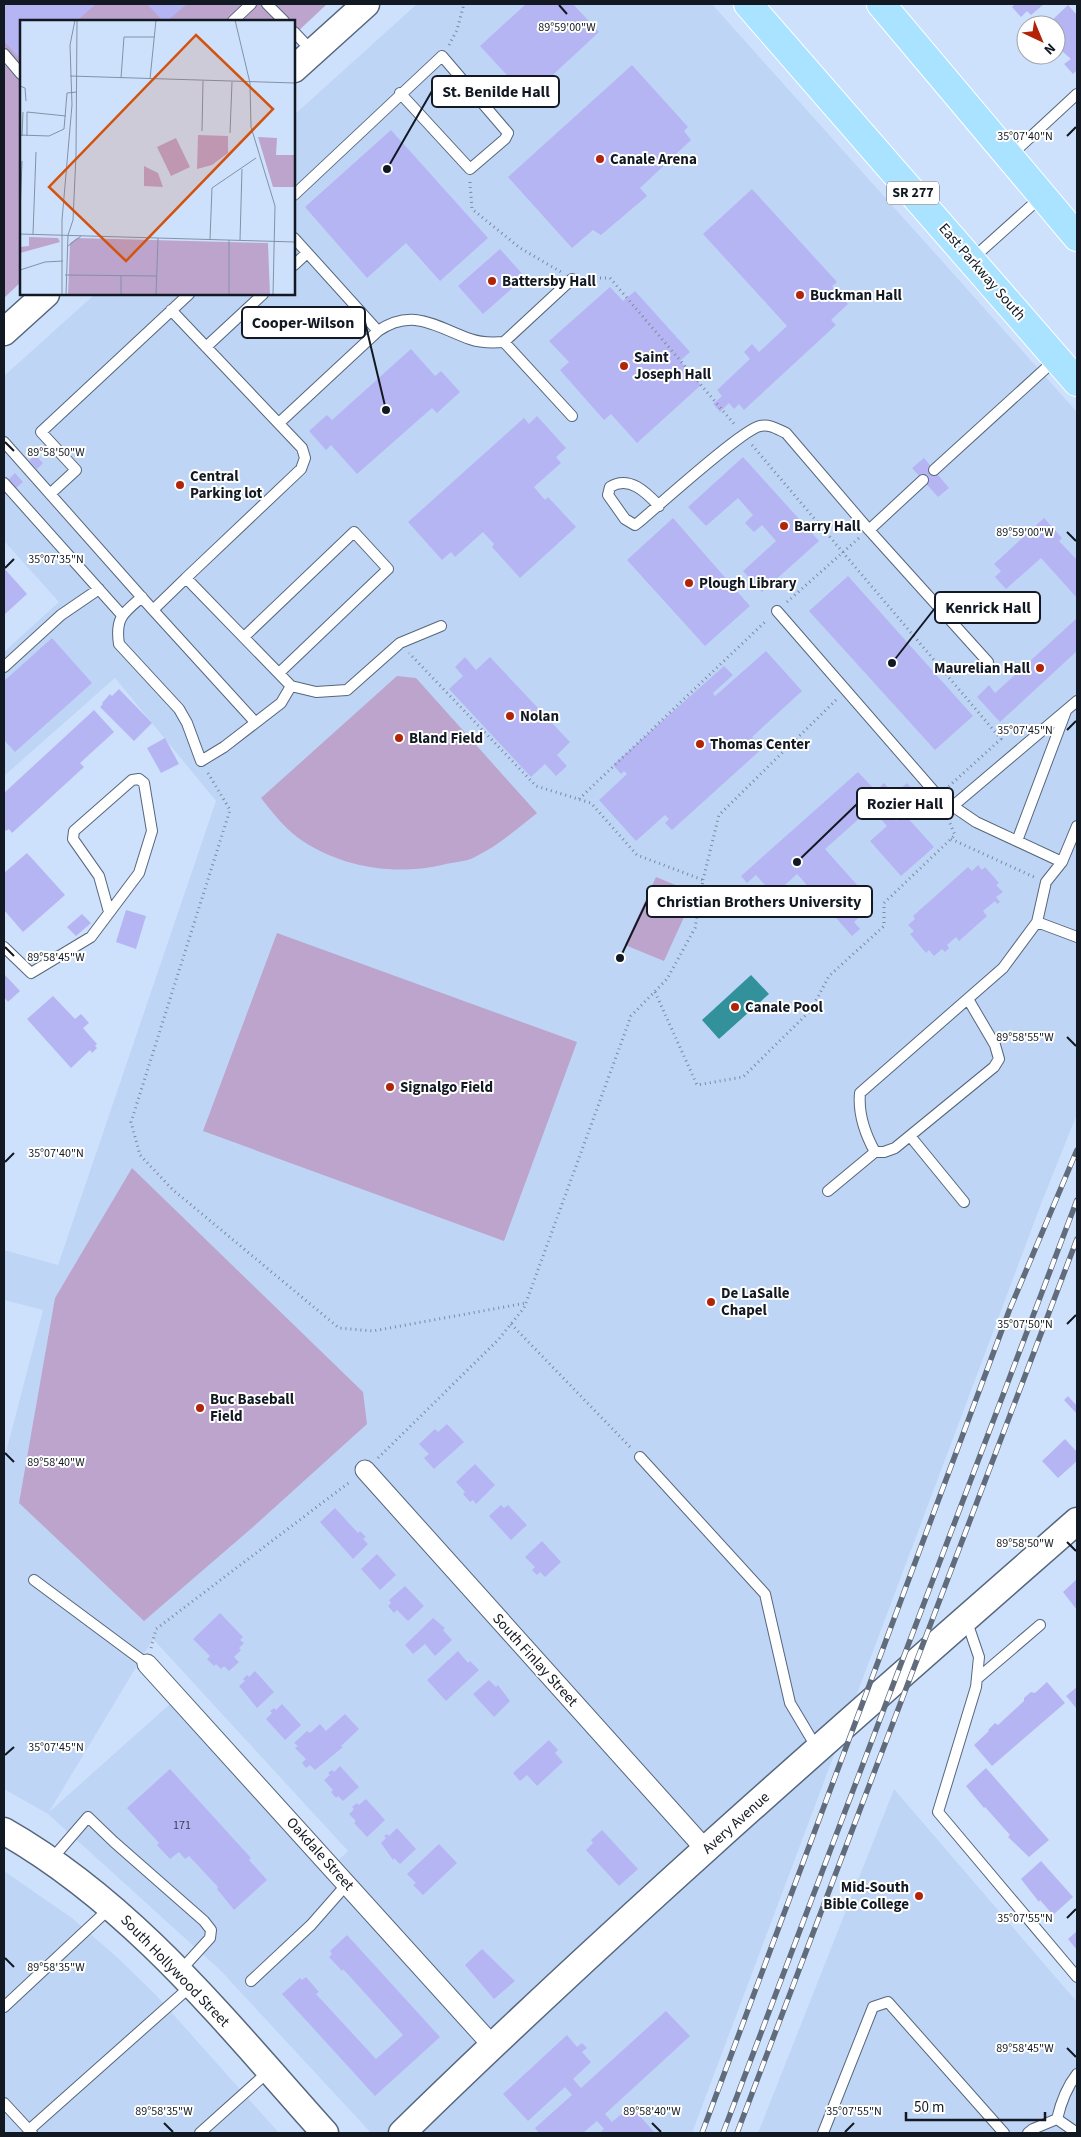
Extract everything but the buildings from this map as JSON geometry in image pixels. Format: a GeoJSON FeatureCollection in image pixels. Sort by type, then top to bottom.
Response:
{"type":"FeatureCollection","features":[{"type":"Feature","properties":{"kind":"main road","name":"East Parkway South"},"geometry":{"type":"LineString","coordinates":[[748,4],[1077,382]]}},
{"type":"Feature","properties":{"kind":"main road"},"geometry":{"type":"LineString","coordinates":[[881,4],[1077,237]]}},
{"type":"Feature","properties":{"kind":"street"},"geometry":{"type":"LineString","coordinates":[[295,68],[366,4]]}},
{"type":"Feature","properties":{"kind":"street"},"geometry":{"type":"LineString","coordinates":[[4,332],[45,295]]}},
{"type":"Feature","properties":{"kind":"street","name":"South Finlay Street"},"geometry":{"type":"LineString","coordinates":[[365,1470],[706,1850]]}},
{"type":"Feature","properties":{"kind":"street","name":"Avery Avenue"},"geometry":{"type":"LineString","coordinates":[[402,2133],[492,2045],[706,1850],[1077,1521]]}},
{"type":"Feature","properties":{"kind":"street","name":"Oakdale Street"},"geometry":{"type":"LineString","coordinates":[[147,1664],[492,2045]]}},
{"type":"Feature","properties":{"kind":"street","name":"South Hollywood Street"},"geometry":{"type":"LineString","coordinates":[[4,1831],[50,1861],[111,1907],[185,1979],[326,2133]]}},
{"type":"Feature","properties":{"kind":"lane"},"geometry":{"type":"LineString","coordinates":[[234,20],[251,4]]}},
{"type":"Feature","properties":{"kind":"lane"},"geometry":{"type":"LineString","coordinates":[[268,4],[283,20]]}},
{"type":"Feature","properties":{"kind":"lane"},"geometry":{"type":"LineString","coordinates":[[295,33],[313,52]]}},
{"type":"Feature","properties":{"kind":"lane"},"geometry":{"type":"LineString","coordinates":[[4,54],[20,73]]}},
{"type":"Feature","properties":{"kind":"lane"},"geometry":{"type":"LineString","coordinates":[[295,194],[400,93],[442,56],[508,133],[505,139],[470,169],[400,93]]}},
{"type":"Feature","properties":{"kind":"lane"},"geometry":{"type":"LineString","coordinates":[[1010,157],[1077,94]]}},
{"type":"Feature","properties":{"kind":"lane"},"geometry":{"type":"LineString","coordinates":[[971,260],[1043,196]]}},
{"type":"Feature","properties":{"kind":"lane"},"geometry":{"type":"LineString","coordinates":[[295,239],[378,331]]}},
{"type":"Feature","properties":{"kind":"lane"},"geometry":{"type":"LineString","coordinates":[[295,264],[307,253]]}},
{"type":"Feature","properties":{"kind":"lane"},"geometry":{"type":"LineString","coordinates":[[279,423],[390,322],[417,320],[434,323],[484,343],[504,342],[572,279]]}},
{"type":"Feature","properties":{"kind":"lane"},"geometry":{"type":"LineString","coordinates":[[50,494],[76,470],[41,432],[188,295]]}},
{"type":"Feature","properties":{"kind":"lane"},"geometry":{"type":"LineString","coordinates":[[206,347],[262,295]]}},
{"type":"Feature","properties":{"kind":"lane"},"geometry":{"type":"LineString","coordinates":[[153,610],[301,469],[305,458],[302,448],[171,310]]}},
{"type":"Feature","properties":{"kind":"lane"},"geometry":{"type":"LineString","coordinates":[[504,342],[572,416]]}},
{"type":"Feature","properties":{"kind":"lane"},"geometry":{"type":"LineString","coordinates":[[934,470],[1057,358]]}},
{"type":"Feature","properties":{"kind":"lane"},"geometry":{"type":"LineString","coordinates":[[659,506],[640,488],[627,482],[610,487],[608,495],[625,519],[631,524],[639,522],[659,506],[744,435],[759,426],[772,426],[786,433],[869,530],[988,662]]}},
{"type":"Feature","properties":{"kind":"lane"},"geometry":{"type":"LineString","coordinates":[[4,442],[255,722]]}},
{"type":"Feature","properties":{"kind":"lane"},"geometry":{"type":"LineString","coordinates":[[869,530],[923,480]]}},
{"type":"Feature","properties":{"kind":"lane"},"geometry":{"type":"LineString","coordinates":[[4,483],[122,614]]}},
{"type":"Feature","properties":{"kind":"lane"},"geometry":{"type":"LineString","coordinates":[[244,637],[354,532],[388,569],[279,673]]}},
{"type":"Feature","properties":{"kind":"lane"},"geometry":{"type":"LineString","coordinates":[[186,578],[291,686],[316,692],[346,690],[400,643],[441,626]]}},
{"type":"Feature","properties":{"kind":"lane"},"geometry":{"type":"LineString","coordinates":[[4,667],[61,615],[99,589]]}},
{"type":"Feature","properties":{"kind":"lane"},"geometry":{"type":"LineString","coordinates":[[142,597],[122,614],[117,630],[119,644],[179,709],[187,723],[201,761],[224,748],[281,703],[291,686]]}},
{"type":"Feature","properties":{"kind":"lane"},"geometry":{"type":"LineString","coordinates":[[777,611],[938,796],[976,822],[1062,862]]}},
{"type":"Feature","properties":{"kind":"lane"},"geometry":{"type":"LineString","coordinates":[[953,806],[1077,701]]}},
{"type":"Feature","properties":{"kind":"lane"},"geometry":{"type":"LineString","coordinates":[[1017,841],[1066,710]]}},
{"type":"Feature","properties":{"kind":"lane"},"geometry":{"type":"LineString","coordinates":[[4,947],[31,973],[91,937],[139,873],[152,831],[144,783],[139,779],[132,780],[74,831],[72,835],[72,839],[99,876],[109,912]]}},
{"type":"Feature","properties":{"kind":"lane"},"geometry":{"type":"LineString","coordinates":[[875,1152],[867,1138],[859,1107],[860,1093],[1003,968],[1037,922],[1046,882],[1062,862],[1077,826]]}},
{"type":"Feature","properties":{"kind":"lane"},"geometry":{"type":"LineString","coordinates":[[1037,922],[1077,937]]}},
{"type":"Feature","properties":{"kind":"lane"},"geometry":{"type":"LineString","coordinates":[[828,1191],[875,1152],[884,1152],[895,1148],[994,1067],[999,1059],[995,1045],[968,999]]}},
{"type":"Feature","properties":{"kind":"lane"},"geometry":{"type":"LineString","coordinates":[[910,1136],[964,1202]]}},
{"type":"Feature","properties":{"kind":"lane"},"geometry":{"type":"LineString","coordinates":[[640,1457],[765,1594],[790,1703],[818,1750]]}},
{"type":"Feature","properties":{"kind":"lane"},"geometry":{"type":"LineString","coordinates":[[34,1580],[147,1664]]}},
{"type":"Feature","properties":{"kind":"lane"},"geometry":{"type":"LineString","coordinates":[[966,1618],[979,1657],[978,1678],[938,1812],[1077,1977]]}},
{"type":"Feature","properties":{"kind":"lane"},"geometry":{"type":"LineString","coordinates":[[978,1678],[1040,1625]]}},
{"type":"Feature","properties":{"kind":"lane"},"geometry":{"type":"LineString","coordinates":[[4,2103],[30,2131],[185,1979],[210,1938],[211,1930],[204,1921],[114,1842],[88,1816],[50,1861]]}},
{"type":"Feature","properties":{"kind":"lane"},"geometry":{"type":"LineString","coordinates":[[251,1981],[311,1925],[347,1884]]}},
{"type":"Feature","properties":{"kind":"lane"},"geometry":{"type":"LineString","coordinates":[[4,2007],[111,1907]]}},
{"type":"Feature","properties":{"kind":"lane"},"geometry":{"type":"LineString","coordinates":[[822,2133],[873,2007],[888,2002],[1004,2133]]}},
{"type":"Feature","properties":{"kind":"lane"},"geometry":{"type":"LineString","coordinates":[[200,2133],[269,2071]]}},
{"type":"Feature","properties":{"kind":"lane"},"geometry":{"type":"LineString","coordinates":[[1058,2119],[1061,2100],[1070,2082],[1077,2074]]}},
{"type":"Feature","properties":{"kind":"lane"},"geometry":{"type":"LineString","coordinates":[[1028,2133],[1033,2129],[1058,2119]]}},
{"type":"Feature","properties":{"kind":"lane"},"geometry":{"type":"LineString","coordinates":[[1058,2119],[1077,2133]]}},
{"type":"Feature","properties":{"kind":"path"},"geometry":{"type":"LineString","coordinates":[[442,56],[458,30],[464,4]]}},
{"type":"Feature","properties":{"kind":"path"},"geometry":{"type":"LineString","coordinates":[[470,169],[472,209],[520,248],[572,279],[610,278],[1001,739],[938,796],[955,834],[884,903],[884,926],[829,976],[811,1010],[743,1077],[697,1085],[655,992]]}},
{"type":"Feature","properties":{"kind":"path"},"geometry":{"type":"LineString","coordinates":[[579,799],[777,611],[869,530]]}},
{"type":"Feature","properties":{"kind":"path"},"geometry":{"type":"LineString","coordinates":[[400,643],[536,786],[592,803],[637,855],[703,880]]}},
{"type":"Feature","properties":{"kind":"path"},"geometry":{"type":"LineString","coordinates":[[147,1664],[156,1629],[365,1470],[498,1340],[511,1324],[526,1303],[631,1016],[667,979],[695,928],[703,880],[719,815],[841,696]]}},
{"type":"Feature","properties":{"kind":"path"},"geometry":{"type":"LineString","coordinates":[[201,761],[230,810],[131,1122],[140,1155],[172,1189],[339,1328],[373,1331],[526,1303]]}},
{"type":"Feature","properties":{"kind":"path"},"geometry":{"type":"LineString","coordinates":[[950,839],[1046,882]]}},
{"type":"Feature","properties":{"kind":"path"},"geometry":{"type":"LineString","coordinates":[[511,1324],[640,1457]]}},
{"type":"Feature","properties":{"kind":"shaded area"},"geometry":{"type":"Polygon","coordinates":[[[4,4],[327,4],[295,34],[295,20],[20,20],[20,283],[4,298],[4,4]]]}},
{"type":"Feature","properties":{"kind":"shaded area"},"geometry":{"type":"Polygon","coordinates":[[[417,4],[712,4],[1077,412],[1077,1114],[1043,1199],[692,2133],[371,2133],[220,1970],[48,1814],[4,1789],[4,1460],[43,1310],[4,1300],[4,1250],[58,1265],[216,801],[115,678],[4,776],[4,652],[59,602],[4,541],[4,376],[94,295],[295,295],[295,114],[417,4]],[[153,1639],[49,1812],[170,1704],[325,1873],[348,1851],[153,1639]]]}},
{"type":"Feature","properties":{"kind":"shaded area","name":"Bland Field"},"geometry":{"type":"Polygon","coordinates":[[[397,676],[416,678],[537,813],[500,842],[471,859],[423,868],[404,869],[385,869],[348,862],[330,856],[297,837],[282,824],[261,798],[397,676]]]}},
{"type":"Feature","properties":{"kind":"shaded area"},"geometry":{"type":"Polygon","coordinates":[[[656,877],[695,893],[664,961],[625,945],[656,877]]]}},
{"type":"Feature","properties":{"kind":"shaded area","name":"Signalgo Field"},"geometry":{"type":"Polygon","coordinates":[[[277,933],[577,1042],[504,1241],[203,1131],[277,933]]]}},
{"type":"Feature","properties":{"kind":"shaded area","name":"Canale Pool"},"geometry":{"type":"Polygon","coordinates":[[[751,975],[769,994],[719,1039],[702,1020],[751,975]]]}},
{"type":"Feature","properties":{"kind":"shaded area","name":"Buc Baseball Field"},"geometry":{"type":"Polygon","coordinates":[[[132,1168],[363,1392],[367,1424],[253,1527],[144,1621],[19,1503],[55,1298],[132,1168]]]}},
{"type":"Feature","properties":{"kind":"shaded area","name":"Mid-South Bible College"},"geometry":{"type":"Polygon","coordinates":[[[894,1789],[1077,2002],[1077,2133],[758,2133],[894,1789]]]}},
{"type":"Feature","properties":{"kind":"shaded area"},"geometry":{"type":"Polygon","coordinates":[[[4,1871],[72,1918],[118,1958],[156,1995],[279,2133],[4,2133],[4,1871]]]}},
{"type":"Feature","properties":{"kind":"railway"},"geometry":{"type":"LineString","coordinates":[[702,2133],[1009,1311],[1077,1150]]}},
{"type":"Feature","properties":{"kind":"railway"},"geometry":{"type":"LineString","coordinates":[[723,2133],[1077,1200]]}},
{"type":"Feature","properties":{"kind":"railway"},"geometry":{"type":"LineString","coordinates":[[737,2133],[1077,1239]]}},
{"type":"Feature","properties":{"kind":"place","name":"Canale Arena"},"geometry":{"type":"Point","coordinates":[600,159]}},
{"type":"Feature","properties":{"kind":"place","name":"St. Benilde Hall"},"geometry":{"type":"Point","coordinates":[387,169]}},
{"type":"Feature","properties":{"kind":"place","name":"Battersby Hall"},"geometry":{"type":"Point","coordinates":[492,281]}},
{"type":"Feature","properties":{"kind":"place","name":"Buckman Hall"},"geometry":{"type":"Point","coordinates":[800,295]}},
{"type":"Feature","properties":{"kind":"place","name":"Saint Joseph Hall"},"geometry":{"type":"Point","coordinates":[624,366]}},
{"type":"Feature","properties":{"kind":"place","name":"Cooper-Wilson"},"geometry":{"type":"Point","coordinates":[386,410]}},
{"type":"Feature","properties":{"kind":"place","name":"Central Parking lot"},"geometry":{"type":"Point","coordinates":[180,485]}},
{"type":"Feature","properties":{"kind":"place","name":"Barry Hall"},"geometry":{"type":"Point","coordinates":[784,526]}},
{"type":"Feature","properties":{"kind":"place","name":"Plough Library"},"geometry":{"type":"Point","coordinates":[689,583]}},
{"type":"Feature","properties":{"kind":"place","name":"Kenrick Hall"},"geometry":{"type":"Point","coordinates":[892,663]}},
{"type":"Feature","properties":{"kind":"place","name":"Maurelian Hall"},"geometry":{"type":"Point","coordinates":[1040,668]}},
{"type":"Feature","properties":{"kind":"place","name":"Nolan"},"geometry":{"type":"Point","coordinates":[510,716]}},
{"type":"Feature","properties":{"kind":"place","name":"Bland Field"},"geometry":{"type":"Point","coordinates":[399,738]}},
{"type":"Feature","properties":{"kind":"place","name":"Thomas Center"},"geometry":{"type":"Point","coordinates":[700,744]}},
{"type":"Feature","properties":{"kind":"place","name":"Rozier Hall"},"geometry":{"type":"Point","coordinates":[797,862]}},
{"type":"Feature","properties":{"kind":"place","name":"Christian Brothers University"},"geometry":{"type":"Point","coordinates":[620,958]}},
{"type":"Feature","properties":{"kind":"place","name":"Canale Pool"},"geometry":{"type":"Point","coordinates":[735,1007]}},
{"type":"Feature","properties":{"kind":"place","name":"Signalgo Field"},"geometry":{"type":"Point","coordinates":[390,1087]}},
{"type":"Feature","properties":{"kind":"place","name":"De LaSalle Chapel"},"geometry":{"type":"Point","coordinates":[711,1302]}},
{"type":"Feature","properties":{"kind":"place","name":"Buc Baseball Field"},"geometry":{"type":"Point","coordinates":[200,1408]}},
{"type":"Feature","properties":{"kind":"place","name":"Mid-South Bible College"},"geometry":{"type":"Point","coordinates":[919,1896]}}]}
